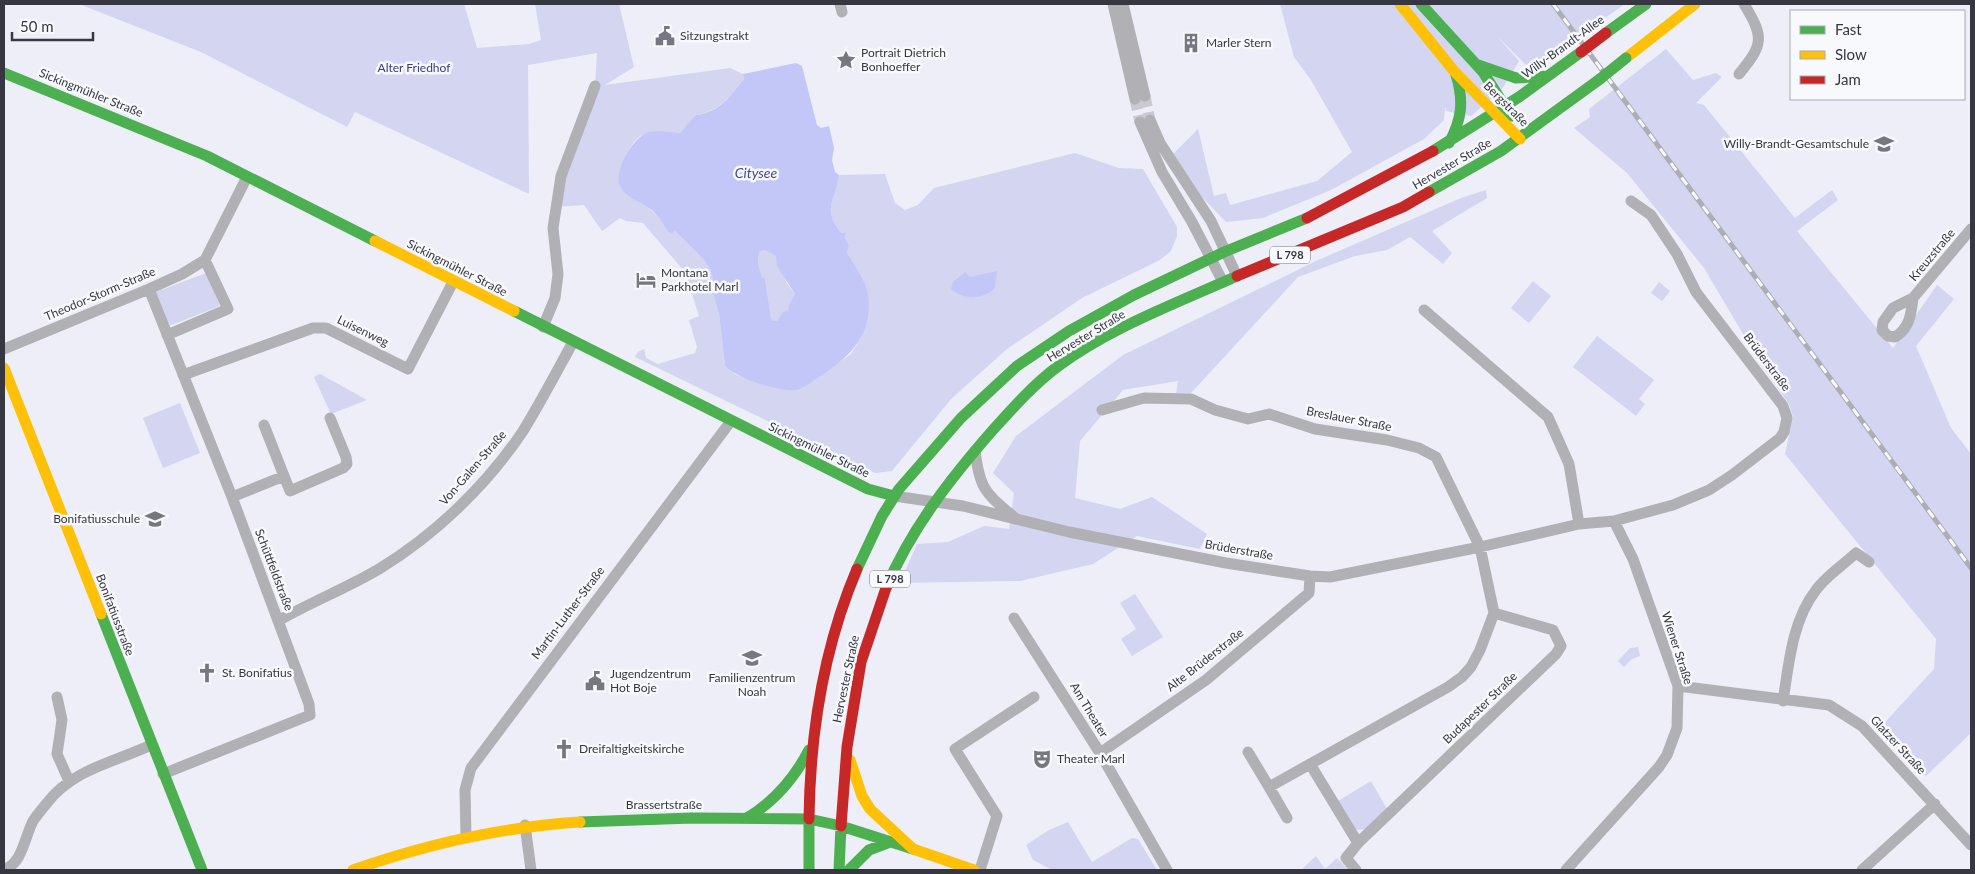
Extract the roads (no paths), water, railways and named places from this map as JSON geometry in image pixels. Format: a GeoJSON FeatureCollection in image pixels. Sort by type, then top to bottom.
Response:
{"type":"FeatureCollection","features":[{"type":"Feature","properties":{"kind":"main road","name":"Bergstraße"},"geometry":{"type":"LineString","coordinates":[[1400,4],[1454,70],[1520,139]]}},
{"type":"Feature","properties":{"kind":"main road","name":"Bergstraße"},"geometry":{"type":"LineString","coordinates":[[1421,4],[1476,64],[1507,105],[1520,139]]}},
{"type":"Feature","properties":{"kind":"main road","name":"Willy-Brandt-Allee"},"geometry":{"type":"LineString","coordinates":[[1521,95],[1646,4]]}},
{"type":"Feature","properties":{"kind":"main road","name":"Hervester Straße"},"geometry":{"type":"LineString","coordinates":[[839,870],[846,747],[861,662],[870,629],[905,546],[934,503],[975,451],[1012,409],[1057,367],[1115,332],[1223,282],[1403,207],[1520,139],[1695,4]]}},
{"type":"Feature","properties":{"kind":"main road","name":"Bergstraße"},"geometry":{"type":"LineString","coordinates":[[1476,64],[1516,78],[1548,76]]}},
{"type":"Feature","properties":{"kind":"main road","name":"Bergstraße"},"geometry":{"type":"LineString","coordinates":[[1449,142],[1460,124],[1464,111],[1462,95],[1454,70]]}},
{"type":"Feature","properties":{"kind":"main road","name":"Sickingmühler Straße"},"geometry":{"type":"LineString","coordinates":[[4,73],[166,138],[868,489],[894,496]]}},
{"type":"Feature","properties":{"kind":"main road","name":"Hervester Straße"},"geometry":{"type":"LineString","coordinates":[[809,870],[812,744],[822,676],[834,628],[880,518],[894,496],[961,416],[1014,368],[1049,344],[1098,315],[1226,252],[1318,213],[1449,142],[1495,114],[1521,95]]}},
{"type":"Feature","properties":{"kind":"main road","name":"Bonifatiusstraße"},"geometry":{"type":"LineString","coordinates":[[4,368],[7,389],[202,870]]}},
{"type":"Feature","properties":{"kind":"main road","name":"L 798"},"geometry":{"type":"LineString","coordinates":[[747,818],[760,811],[783,791],[812,744]]}},
{"type":"Feature","properties":{"kind":"main road","name":"L 798"},"geometry":{"type":"LineString","coordinates":[[846,747],[858,786],[870,809],[913,849]]}},
{"type":"Feature","properties":{"kind":"main road","name":"Brassertstraße"},"geometry":{"type":"LineString","coordinates":[[352,870],[404,852],[466,836],[525,825],[591,819],[747,818],[809,819],[841,826],[974,870]]}},
{"type":"Feature","properties":{"kind":"main road"},"geometry":{"type":"LineString","coordinates":[[849,870],[869,850],[890,842]]}},
{"type":"Feature","properties":{"kind":"street"},"geometry":{"type":"LineString","coordinates":[[1112,4],[1140,98],[1123,4]]}},
{"type":"Feature","properties":{"kind":"street"},"geometry":{"type":"LineString","coordinates":[[1739,74],[1752,58],[1757,47],[1759,34],[1756,24],[1744,4]]}},
{"type":"Feature","properties":{"kind":"street"},"geometry":{"type":"LineString","coordinates":[[542,327],[554,298],[558,274],[553,228],[561,176],[595,86]]}},
{"type":"Feature","properties":{"kind":"street"},"geometry":{"type":"LineString","coordinates":[[1223,282],[1162,172],[1145,121],[1211,221],[1237,276]]}},
{"type":"Feature","properties":{"kind":"street"},"geometry":{"type":"LineString","coordinates":[[167,335],[228,309],[205,260],[247,177]]}},
{"type":"Feature","properties":{"kind":"street","name":"Brüderstraße"},"geometry":{"type":"LineString","coordinates":[[894,496],[963,506],[1069,532],[1226,563],[1310,576],[1330,577],[1480,547],[1578,524],[1614,521],[1673,505],[1709,490],[1732,475],[1780,438],[1784,432],[1787,418],[1784,406],[1696,292],[1678,254],[1651,215],[1631,202]]}},
{"type":"Feature","properties":{"kind":"street","name":"Kreuzstraße"},"geometry":{"type":"LineString","coordinates":[[1913,298],[1971,229]]}},
{"type":"Feature","properties":{"kind":"street","name":"Theodor-Storm-Straße"},"geometry":{"type":"LineString","coordinates":[[4,349],[149,290],[205,260]]}},
{"type":"Feature","properties":{"kind":"street","name":"Luisenweg"},"geometry":{"type":"LineString","coordinates":[[182,375],[312,328],[326,328],[408,369],[453,282]]}},
{"type":"Feature","properties":{"kind":"street","name":"Schüttfeldstraße"},"geometry":{"type":"LineString","coordinates":[[149,290],[232,497],[309,704],[310,715],[163,774]]}},
{"type":"Feature","properties":{"kind":"street"},"geometry":{"type":"LineString","coordinates":[[1424,310],[1548,417],[1569,464],[1578,524]]}},
{"type":"Feature","properties":{"kind":"street","name":"Von-Galen-Straße"},"geometry":{"type":"LineString","coordinates":[[278,621],[378,570],[415,545],[448,517],[477,487],[522,432],[573,342]]}},
{"type":"Feature","properties":{"kind":"street","name":"Breslauer Straße"},"geometry":{"type":"LineString","coordinates":[[1102,410],[1144,398],[1191,399],[1215,410],[1248,419],[1269,414],[1315,429],[1387,440],[1419,448],[1436,457],[1480,547]]}},
{"type":"Feature","properties":{"kind":"street"},"geometry":{"type":"LineString","coordinates":[[264,425],[290,491],[343,468],[347,464],[330,418]]}},
{"type":"Feature","properties":{"kind":"street","name":"Martin-Luther-Straße"},"geometry":{"type":"LineString","coordinates":[[466,836],[465,790],[470,768],[731,421]]}},
{"type":"Feature","properties":{"kind":"street"},"geometry":{"type":"LineString","coordinates":[[975,451],[979,480],[989,496],[1017,519]]}},
{"type":"Feature","properties":{"kind":"street"},"geometry":{"type":"LineString","coordinates":[[232,497],[284,476]]}},
{"type":"Feature","properties":{"kind":"street","name":"Wiener Straße"},"geometry":{"type":"LineString","coordinates":[[1566,870],[1649,779],[1667,755],[1677,728],[1678,686],[1633,559],[1614,521]]}},
{"type":"Feature","properties":{"kind":"street"},"geometry":{"type":"LineString","coordinates":[[1269,787],[1462,677],[1480,650],[1494,613],[1480,547]]}},
{"type":"Feature","properties":{"kind":"street"},"geometry":{"type":"LineString","coordinates":[[1783,700],[1799,620],[1817,588],[1856,554],[1869,562]]}},
{"type":"Feature","properties":{"kind":"street","name":"Alte Brüderstraße"},"geometry":{"type":"LineString","coordinates":[[1100,753],[1206,680],[1309,594],[1310,576]]}},
{"type":"Feature","properties":{"kind":"street","name":"Budapester Straße"},"geometry":{"type":"LineString","coordinates":[[1356,870],[1346,858],[1358,843],[1556,654],[1560,646],[1553,630],[1494,613]]}},
{"type":"Feature","properties":{"kind":"street","name":"Am Theater"},"geometry":{"type":"LineString","coordinates":[[1014,618],[1100,753],[1167,870]]}},
{"type":"Feature","properties":{"kind":"street","name":"Glatzer Straße"},"geometry":{"type":"LineString","coordinates":[[1678,686],[1829,705],[1855,719],[1971,845]]}},
{"type":"Feature","properties":{"kind":"street"},"geometry":{"type":"LineString","coordinates":[[57,697],[62,720],[57,754],[69,781]]}},
{"type":"Feature","properties":{"kind":"street"},"geometry":{"type":"LineString","coordinates":[[980,870],[997,816],[955,749],[1034,697]]}},
{"type":"Feature","properties":{"kind":"street"},"geometry":{"type":"LineString","coordinates":[[4,869],[15,861],[34,821],[47,802],[69,781],[91,769],[151,745]]}},
{"type":"Feature","properties":{"kind":"street"},"geometry":{"type":"LineString","coordinates":[[1248,752],[1287,818]]}},
{"type":"Feature","properties":{"kind":"street"},"geometry":{"type":"LineString","coordinates":[[1310,764],[1358,843]]}},
{"type":"Feature","properties":{"kind":"street"},"geometry":{"type":"LineString","coordinates":[[1862,870],[1935,804]]}},
{"type":"Feature","properties":{"kind":"street"},"geometry":{"type":"LineString","coordinates":[[525,825],[531,870]]}},
{"type":"Feature","properties":{"kind":"water","name":"Citysee"},"geometry":{"type":"Polygon","coordinates":[[[796,63],[802,66],[817,125],[821,128],[829,126],[834,148],[832,160],[835,172],[839,175],[831,204],[832,217],[841,233],[846,233],[845,238],[849,245],[847,253],[862,278],[868,294],[869,308],[867,321],[864,332],[858,342],[843,360],[806,386],[796,390],[779,389],[758,383],[738,375],[725,366],[719,314],[713,294],[712,274],[705,261],[675,231],[671,234],[652,210],[624,192],[619,182],[622,165],[631,147],[637,140],[649,132],[680,133],[696,115],[711,111],[724,102],[744,79],[743,74],[796,63]],[[764,250],[759,252],[758,264],[762,277],[765,278],[773,321],[777,321],[783,312],[788,311],[795,294],[777,266],[776,256],[764,250]]]}},
{"type":"Feature","properties":{"kind":"water"},"geometry":{"type":"Polygon","coordinates":[[[997,271],[995,288],[985,295],[967,297],[951,289],[953,282],[965,272],[970,277],[997,271]]]}},
{"type":"Feature","properties":{"kind":"tunnel"},"geometry":{"type":"LineString","coordinates":[[1145,96],[1150,120]]}},
{"type":"Feature","properties":{"kind":"tunnel"},"geometry":{"type":"LineString","coordinates":[[1135,99],[1140,122]]}},
{"type":"Feature","properties":{"kind":"railway"},"geometry":{"type":"LineString","coordinates":[[1553,4],[1971,568]]}},
{"type":"Feature","properties":{"kind":"place","name":"Sitzungstrakt"},"geometry":{"type":"Point","coordinates":[665,36]}},
{"type":"Feature","properties":{"kind":"place","name":"Marler Stern"},"geometry":{"type":"Point","coordinates":[1191,43]}},
{"type":"Feature","properties":{"kind":"place","name":"Portrait Dietrich Bonhoeffer"},"geometry":{"type":"Point","coordinates":[846,60]}},
{"type":"Feature","properties":{"kind":"place","name":"Willy-Brandt-Gesamtschule"},"geometry":{"type":"Point","coordinates":[1884,144]}},
{"type":"Feature","properties":{"kind":"place","name":"Montana Parkhotel Marl"},"geometry":{"type":"Point","coordinates":[646,280]}},
{"type":"Feature","properties":{"kind":"place","name":"Bonifatiusschule"},"geometry":{"type":"Point","coordinates":[155,519]}},
{"type":"Feature","properties":{"kind":"place","name":"Familienzentrum Noah"},"geometry":{"type":"Point","coordinates":[752,658]}},
{"type":"Feature","properties":{"kind":"place","name":"St. Bonifatius"},"geometry":{"type":"Point","coordinates":[207,673]}},
{"type":"Feature","properties":{"kind":"place","name":"Jugendzentrum Hot Boje"},"geometry":{"type":"Point","coordinates":[595,681]}},
{"type":"Feature","properties":{"kind":"place","name":"Dreifaltigkeitskirche"},"geometry":{"type":"Point","coordinates":[564,749]}},
{"type":"Feature","properties":{"kind":"place","name":"Theater Marl"},"geometry":{"type":"Point","coordinates":[1042,759]}},
{"type":"Feature","properties":{"kind":"park label","name":"Alter Friedhof"},"geometry":{"type":"Point","coordinates":[414,68]}}]}
